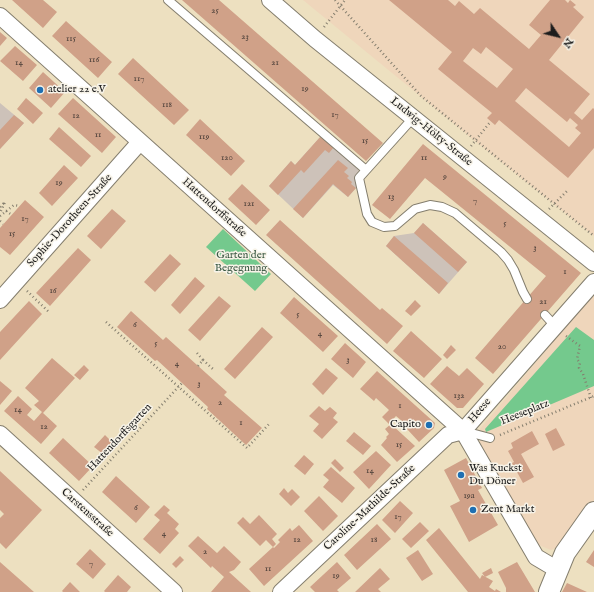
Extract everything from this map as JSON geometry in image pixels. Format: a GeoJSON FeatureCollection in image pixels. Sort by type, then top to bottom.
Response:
{"type":"FeatureCollection","features":[{"type":"Feature","properties":{"kind":"street","name":"Ludwig-Hölty-Straße"},"geometry":{"type":"LineString","coordinates":[[270,0],[315,39],[594,263]]}},
{"type":"Feature","properties":{"kind":"street","name":"Hattendorffstraße"},"geometry":{"type":"LineString","coordinates":[[0,16],[463,431]]}},
{"type":"Feature","properties":{"kind":"street","name":"Sophie-Dorotheen-Straße"},"geometry":{"type":"LineString","coordinates":[[0,300],[140,142]]}},
{"type":"Feature","properties":{"kind":"street","name":"Heese"},"geometry":{"type":"LineString","coordinates":[[558,570],[536,557],[463,431],[550,321],[594,282]]}},
{"type":"Feature","properties":{"kind":"street","name":"Caroline-Mathilde-Straße"},"geometry":{"type":"LineString","coordinates":[[281,592],[448,435],[463,431]]}},
{"type":"Feature","properties":{"kind":"street","name":"Carstensstraße"},"geometry":{"type":"LineString","coordinates":[[0,434],[174,592]]}},
{"type":"Feature","properties":{"kind":"street"},"geometry":{"type":"LineString","coordinates":[[549,592],[565,553],[594,512]]}},
{"type":"Feature","properties":{"kind":"lane"},"geometry":{"type":"LineString","coordinates":[[168,0],[366,170]]}},
{"type":"Feature","properties":{"kind":"lane"},"geometry":{"type":"LineString","coordinates":[[413,118],[359,178],[367,214],[372,222],[384,227],[395,226],[415,209],[430,205],[442,207],[455,213],[501,252],[514,270],[527,299]]}},
{"type":"Feature","properties":{"kind":"lane"},"geometry":{"type":"LineString","coordinates":[[463,431],[490,438]]}},
{"type":"Feature","properties":{"kind":"path"},"geometry":{"type":"LineString","coordinates":[[335,0],[421,96],[594,236]]}},
{"type":"Feature","properties":{"kind":"path"},"geometry":{"type":"LineString","coordinates":[[315,39],[345,0]]}},
{"type":"Feature","properties":{"kind":"path"},"geometry":{"type":"LineString","coordinates":[[462,157],[491,121]]}},
{"type":"Feature","properties":{"kind":"path"},"geometry":{"type":"LineString","coordinates":[[545,214],[568,190]]}},
{"type":"Feature","properties":{"kind":"path"},"geometry":{"type":"LineString","coordinates":[[0,207],[5,202],[0,215]]}},
{"type":"Feature","properties":{"kind":"path"},"geometry":{"type":"LineString","coordinates":[[0,215],[14,205],[20,206]]}},
{"type":"Feature","properties":{"kind":"path"},"geometry":{"type":"LineString","coordinates":[[6,211],[12,215]]}},
{"type":"Feature","properties":{"kind":"path"},"geometry":{"type":"LineString","coordinates":[[0,220],[3,224]]}},
{"type":"Feature","properties":{"kind":"path"},"geometry":{"type":"LineString","coordinates":[[16,282],[50,313]]}},
{"type":"Feature","properties":{"kind":"path"},"geometry":{"type":"LineString","coordinates":[[550,321],[580,346],[577,360],[580,363],[579,368],[592,397]]}},
{"type":"Feature","properties":{"kind":"path"},"geometry":{"type":"LineString","coordinates":[[106,322],[247,448],[269,424]]}},
{"type":"Feature","properties":{"kind":"path"},"geometry":{"type":"LineString","coordinates":[[197,353],[213,369]]}},
{"type":"Feature","properties":{"kind":"path"},"geometry":{"type":"LineString","coordinates":[[198,366],[203,360]]}},
{"type":"Feature","properties":{"kind":"path","name":"Hattendorffsgarten"},"geometry":{"type":"LineString","coordinates":[[73,501],[182,383]]}},
{"type":"Feature","properties":{"kind":"path","name":"Heeseplatz"},"geometry":{"type":"LineString","coordinates":[[490,438],[592,397]]}},
{"type":"Feature","properties":{"kind":"shaded area"},"geometry":{"type":"Polygon","coordinates":[[[303,0],[594,0],[594,236],[475,141],[303,0]]]}},
{"type":"Feature","properties":{"kind":"shaded area"},"geometry":{"type":"Polygon","coordinates":[[[0,103],[24,123],[0,149],[0,103]]]}},
{"type":"Feature","properties":{"kind":"shaded area"},"geometry":{"type":"Polygon","coordinates":[[[321,136],[359,169],[356,188],[348,197],[333,185],[303,218],[269,186],[291,161],[295,165],[321,136]]]}},
{"type":"Feature","properties":{"kind":"shaded area"},"geometry":{"type":"Polygon","coordinates":[[[423,223],[467,262],[439,294],[386,246],[394,236],[414,233],[423,223]]]}},
{"type":"Feature","properties":{"kind":"shaded area"},"geometry":{"type":"Polygon","coordinates":[[[594,293],[594,501],[563,545],[551,550],[534,543],[480,447],[479,430],[594,293]]]}},
{"type":"Feature","properties":{"kind":"green space","name":"Garten der Begegnung"},"geometry":{"type":"Polygon","coordinates":[[[223,229],[271,274],[255,291],[206,247],[223,229]]]}},
{"type":"Feature","properties":{"kind":"green space"},"geometry":{"type":"Polygon","coordinates":[[[576,327],[594,340],[594,386],[486,432],[485,429],[576,327]]]}},
{"type":"Feature","properties":{"kind":"building"},"geometry":{"type":"Polygon","coordinates":[[[12,0],[43,0],[57,12],[43,28],[12,0]]]}},
{"type":"Feature","properties":{"kind":"building"},"geometry":{"type":"Polygon","coordinates":[[[182,0],[219,0],[383,143],[366,161],[182,0]]]}},
{"type":"Feature","properties":{"kind":"building"},"geometry":{"type":"Polygon","coordinates":[[[389,0],[448,0],[455,6],[459,1],[474,14],[480,8],[529,49],[541,35],[529,25],[550,0],[565,0],[568,3],[570,0],[576,5],[573,7],[584,17],[549,60],[590,94],[574,113],[582,120],[593,108],[594,109],[594,148],[568,178],[499,120],[495,125],[487,118],[492,113],[438,69],[452,52],[389,0]],[[486,47],[481,54],[473,48],[463,61],[497,88],[513,69],[486,47]],[[526,88],[515,101],[569,147],[581,133],[575,128],[578,125],[570,118],[567,122],[526,88]]]}},
{"type":"Feature","properties":{"kind":"building"},"geometry":{"type":"Polygon","coordinates":[[[66,21],[112,62],[98,78],[52,36],[66,21]]]}},
{"type":"Feature","properties":{"kind":"building"},"geometry":{"type":"Polygon","coordinates":[[[0,32],[7,38],[0,46],[0,32]]]}},
{"type":"Feature","properties":{"kind":"building"},"geometry":{"type":"Polygon","coordinates":[[[15,46],[37,65],[23,81],[0,61],[15,46]]]}},
{"type":"Feature","properties":{"kind":"building"},"geometry":{"type":"Polygon","coordinates":[[[133,58],[189,110],[174,125],[118,74],[133,58]]]}},
{"type":"Feature","properties":{"kind":"building"},"geometry":{"type":"Polygon","coordinates":[[[43,72],[65,92],[51,108],[29,88],[43,72]]]}},
{"type":"Feature","properties":{"kind":"building"},"geometry":{"type":"Polygon","coordinates":[[[26,98],[43,113],[33,124],[17,109],[26,98]]]}},
{"type":"Feature","properties":{"kind":"building"},"geometry":{"type":"Polygon","coordinates":[[[73,98],[116,137],[102,153],[58,114],[73,98]]]}},
{"type":"Feature","properties":{"kind":"building"},"geometry":{"type":"Polygon","coordinates":[[[14,115],[24,123],[0,149],[0,130],[14,115]]]}},
{"type":"Feature","properties":{"kind":"building"},"geometry":{"type":"Polygon","coordinates":[[[200,119],[245,161],[231,176],[186,135],[200,119]]]}},
{"type":"Feature","properties":{"kind":"building"},"geometry":{"type":"Polygon","coordinates":[[[59,127],[91,156],[81,167],[49,139],[59,127]]]}},
{"type":"Feature","properties":{"kind":"building"},"geometry":{"type":"Polygon","coordinates":[[[321,136],[334,147],[329,153],[325,150],[304,173],[301,170],[278,195],[269,186],[291,161],[295,165],[321,136]]]}},
{"type":"Feature","properties":{"kind":"building"},"geometry":{"type":"Polygon","coordinates":[[[423,144],[581,273],[493,374],[475,358],[546,276],[425,178],[390,219],[372,205],[423,144]]]}},
{"type":"Feature","properties":{"kind":"building"},"geometry":{"type":"Polygon","coordinates":[[[338,160],[348,168],[344,172],[349,176],[347,178],[352,182],[351,184],[356,188],[348,197],[333,184],[303,218],[293,209],[338,160]]]}},
{"type":"Feature","properties":{"kind":"building"},"geometry":{"type":"Polygon","coordinates":[[[64,165],[78,178],[52,206],[39,193],[64,165]]]}},
{"type":"Feature","properties":{"kind":"building"},"geometry":{"type":"Polygon","coordinates":[[[242,184],[270,210],[256,225],[228,199],[242,184]]]}},
{"type":"Feature","properties":{"kind":"building"},"geometry":{"type":"Polygon","coordinates":[[[25,200],[44,217],[10,255],[0,247],[0,228],[25,200]]]}},
{"type":"Feature","properties":{"kind":"building"},"geometry":{"type":"Polygon","coordinates":[[[112,209],[126,221],[101,249],[87,236],[112,209]]]}},
{"type":"Feature","properties":{"kind":"building"},"geometry":{"type":"Polygon","coordinates":[[[280,220],[380,310],[382,308],[403,326],[387,344],[266,235],[280,220]]]}},
{"type":"Feature","properties":{"kind":"building"},"geometry":{"type":"Polygon","coordinates":[[[423,223],[467,262],[458,272],[414,233],[423,223]]]}},
{"type":"Feature","properties":{"kind":"building"},"geometry":{"type":"Polygon","coordinates":[[[394,236],[448,283],[439,294],[386,246],[394,236]]]}},
{"type":"Feature","properties":{"kind":"building"},"geometry":{"type":"Polygon","coordinates":[[[78,248],[91,260],[50,306],[36,293],[78,248]]]}},
{"type":"Feature","properties":{"kind":"building"},"geometry":{"type":"Polygon","coordinates":[[[170,254],[181,264],[155,292],[144,282],[170,254]]]}},
{"type":"Feature","properties":{"kind":"building"},"geometry":{"type":"Polygon","coordinates":[[[195,277],[205,286],[180,314],[171,305],[195,277]]]}},
{"type":"Feature","properties":{"kind":"building"},"geometry":{"type":"Polygon","coordinates":[[[219,296],[231,306],[200,341],[188,330],[219,296]]]}},
{"type":"Feature","properties":{"kind":"building"},"geometry":{"type":"Polygon","coordinates":[[[294,297],[338,336],[323,352],[280,313],[294,297]]]}},
{"type":"Feature","properties":{"kind":"building"},"geometry":{"type":"Polygon","coordinates":[[[415,300],[421,306],[411,316],[405,311],[415,300]]]}},
{"type":"Feature","properties":{"kind":"building"},"geometry":{"type":"Polygon","coordinates":[[[29,301],[42,314],[0,360],[0,332],[29,301]]]}},
{"type":"Feature","properties":{"kind":"building"},"geometry":{"type":"Polygon","coordinates":[[[131,311],[163,340],[166,337],[227,392],[224,395],[262,428],[246,445],[207,409],[208,407],[157,360],[155,361],[117,327],[131,311]]]}},
{"type":"Feature","properties":{"kind":"building"},"geometry":{"type":"Polygon","coordinates":[[[262,327],[273,337],[235,379],[224,369],[262,327]]]}},
{"type":"Feature","properties":{"kind":"building"},"geometry":{"type":"Polygon","coordinates":[[[411,331],[442,359],[424,378],[393,351],[411,331]]]}},
{"type":"Feature","properties":{"kind":"building"},"geometry":{"type":"Polygon","coordinates":[[[345,343],[366,362],[353,378],[331,359],[345,343]]]}},
{"type":"Feature","properties":{"kind":"building"},"geometry":{"type":"Polygon","coordinates":[[[451,345],[456,350],[447,359],[443,355],[451,345]]]}},
{"type":"Feature","properties":{"kind":"building"},"geometry":{"type":"Polygon","coordinates":[[[52,358],[75,378],[43,413],[57,426],[41,444],[4,411],[18,396],[32,409],[27,415],[34,421],[42,412],[34,405],[39,401],[25,388],[52,358]]]}},
{"type":"Feature","properties":{"kind":"building"},"geometry":{"type":"Polygon","coordinates":[[[84,365],[89,370],[80,380],[74,375],[84,365]]]}},
{"type":"Feature","properties":{"kind":"building"},"geometry":{"type":"Polygon","coordinates":[[[447,366],[459,376],[467,368],[484,384],[463,408],[457,408],[430,384],[447,366]]]}},
{"type":"Feature","properties":{"kind":"building"},"geometry":{"type":"Polygon","coordinates":[[[326,368],[338,378],[323,395],[312,384],[326,368]]]}},
{"type":"Feature","properties":{"kind":"building"},"geometry":{"type":"Polygon","coordinates":[[[377,371],[435,423],[434,428],[419,442],[407,429],[409,427],[396,416],[389,424],[382,417],[389,410],[376,398],[374,401],[360,389],[377,371]]]}},
{"type":"Feature","properties":{"kind":"building"},"geometry":{"type":"Polygon","coordinates":[[[0,381],[12,391],[0,405],[0,381]]]}},
{"type":"Feature","properties":{"kind":"building"},"geometry":{"type":"Polygon","coordinates":[[[319,406],[325,411],[330,407],[337,413],[333,418],[338,422],[322,439],[313,431],[319,424],[309,416],[319,406]]]}},
{"type":"Feature","properties":{"kind":"building"},"geometry":{"type":"Polygon","coordinates":[[[391,424],[415,446],[397,462],[381,445],[389,434],[385,429],[391,424]]]}},
{"type":"Feature","properties":{"kind":"building"},"geometry":{"type":"Polygon","coordinates":[[[556,428],[565,445],[553,451],[545,434],[556,428]]]}},
{"type":"Feature","properties":{"kind":"building"},"geometry":{"type":"Polygon","coordinates":[[[532,431],[539,444],[521,454],[534,477],[523,483],[512,463],[514,462],[508,451],[513,448],[511,443],[532,431]]]}},
{"type":"Feature","properties":{"kind":"building"},"geometry":{"type":"Polygon","coordinates":[[[354,432],[371,446],[363,455],[346,441],[354,432]]]}},
{"type":"Feature","properties":{"kind":"building"},"geometry":{"type":"Polygon","coordinates":[[[105,435],[113,443],[120,436],[123,439],[107,457],[94,447],[105,435]]]}},
{"type":"Feature","properties":{"kind":"building"},"geometry":{"type":"Polygon","coordinates":[[[63,438],[93,466],[79,481],[49,453],[63,438]]]}},
{"type":"Feature","properties":{"kind":"building"},"geometry":{"type":"Polygon","coordinates":[[[376,451],[391,465],[369,489],[353,472],[376,451]]]}},
{"type":"Feature","properties":{"kind":"building"},"geometry":{"type":"Polygon","coordinates":[[[304,455],[314,464],[305,475],[294,466],[304,455]]]}},
{"type":"Feature","properties":{"kind":"building"},"geometry":{"type":"Polygon","coordinates":[[[466,458],[482,488],[478,490],[498,525],[469,542],[450,506],[460,501],[444,470],[466,458]]]}},
{"type":"Feature","properties":{"kind":"building"},"geometry":{"type":"Polygon","coordinates":[[[335,459],[344,468],[340,472],[331,463],[335,459]]]}},
{"type":"Feature","properties":{"kind":"building"},"geometry":{"type":"Polygon","coordinates":[[[331,467],[355,488],[342,503],[323,487],[329,480],[323,475],[331,467]]]}},
{"type":"Feature","properties":{"kind":"building"},"geometry":{"type":"Polygon","coordinates":[[[0,471],[42,510],[6,549],[0,543],[0,518],[4,514],[0,510],[0,471]]]}},
{"type":"Feature","properties":{"kind":"building"},"geometry":{"type":"Polygon","coordinates":[[[116,476],[150,507],[136,523],[102,492],[116,476]]]}},
{"type":"Feature","properties":{"kind":"building"},"geometry":{"type":"Polygon","coordinates":[[[284,488],[288,493],[292,489],[300,497],[291,506],[279,494],[284,488]]]}},
{"type":"Feature","properties":{"kind":"building"},"geometry":{"type":"Polygon","coordinates":[[[319,496],[338,516],[323,531],[304,511],[319,496]]]}},
{"type":"Feature","properties":{"kind":"building"},"geometry":{"type":"Polygon","coordinates":[[[400,501],[413,513],[395,533],[382,520],[400,501]]]}},
{"type":"Feature","properties":{"kind":"building"},"geometry":{"type":"Polygon","coordinates":[[[164,505],[170,510],[167,513],[179,524],[175,529],[179,533],[160,554],[143,539],[160,520],[154,515],[164,505]]]}},
{"type":"Feature","properties":{"kind":"building"},"geometry":{"type":"Polygon","coordinates":[[[259,515],[277,534],[272,539],[276,544],[273,547],[266,540],[260,546],[237,523],[243,517],[250,524],[259,515]]]}},
{"type":"Feature","properties":{"kind":"building"},"geometry":{"type":"Polygon","coordinates":[[[420,522],[429,531],[411,548],[402,539],[420,522]]]}},
{"type":"Feature","properties":{"kind":"building"},"geometry":{"type":"Polygon","coordinates":[[[377,524],[391,539],[357,570],[344,555],[377,524]]]}},
{"type":"Feature","properties":{"kind":"building"},"geometry":{"type":"Polygon","coordinates":[[[299,525],[313,541],[264,586],[249,569],[273,547],[274,548],[280,542],[278,540],[290,528],[292,531],[299,525]]]}},
{"type":"Feature","properties":{"kind":"building"},"geometry":{"type":"Polygon","coordinates":[[[439,528],[480,579],[482,575],[493,581],[489,587],[495,591],[496,589],[501,592],[468,592],[426,540],[439,528]]]}},
{"type":"Feature","properties":{"kind":"building"},"geometry":{"type":"Polygon","coordinates":[[[198,536],[217,553],[224,546],[241,562],[234,570],[229,572],[251,592],[211,592],[224,577],[212,566],[211,568],[188,546],[198,536]]]}},
{"type":"Feature","properties":{"kind":"building"},"geometry":{"type":"Polygon","coordinates":[[[90,549],[106,564],[93,579],[76,564],[90,549]]]}},
{"type":"Feature","properties":{"kind":"building"},"geometry":{"type":"Polygon","coordinates":[[[418,550],[433,574],[422,581],[406,558],[418,550]]]}},
{"type":"Feature","properties":{"kind":"building"},"geometry":{"type":"Polygon","coordinates":[[[594,550],[594,567],[586,562],[594,550]]]}},
{"type":"Feature","properties":{"kind":"building"},"geometry":{"type":"Polygon","coordinates":[[[180,556],[184,560],[176,568],[172,564],[180,556]]]}},
{"type":"Feature","properties":{"kind":"building"},"geometry":{"type":"Polygon","coordinates":[[[0,562],[34,592],[0,592],[0,562]]]}},
{"type":"Feature","properties":{"kind":"building"},"geometry":{"type":"Polygon","coordinates":[[[337,562],[351,578],[337,590],[339,592],[315,592],[310,587],[337,562]]]}},
{"type":"Feature","properties":{"kind":"building"},"geometry":{"type":"Polygon","coordinates":[[[517,562],[535,592],[506,592],[506,588],[498,572],[517,562]]]}},
{"type":"Feature","properties":{"kind":"building"},"geometry":{"type":"Polygon","coordinates":[[[380,568],[390,579],[378,589],[381,592],[355,592],[380,568]]]}},
{"type":"Feature","properties":{"kind":"building"},"geometry":{"type":"Polygon","coordinates":[[[491,568],[493,573],[485,577],[482,573],[491,568]]]}},
{"type":"Feature","properties":{"kind":"building"},"geometry":{"type":"Polygon","coordinates":[[[118,575],[131,587],[127,592],[105,592],[104,591],[118,575]]]}},
{"type":"Feature","properties":{"kind":"building"},"geometry":{"type":"Polygon","coordinates":[[[70,582],[80,592],[62,591],[70,582]]]}},
{"type":"Feature","properties":{"kind":"building"},"geometry":{"type":"Polygon","coordinates":[[[567,583],[587,592],[562,592],[567,583]]]}},
{"type":"Feature","properties":{"kind":"place","name":"atelier 22 e.V"},"geometry":{"type":"Point","coordinates":[40,90]}},
{"type":"Feature","properties":{"kind":"place","name":"Capito"},"geometry":{"type":"Point","coordinates":[429,425]}},
{"type":"Feature","properties":{"kind":"place","name":"Was Kuckst Du Döner"},"geometry":{"type":"Point","coordinates":[461,475]}},
{"type":"Feature","properties":{"kind":"place","name":"Zent Markt"},"geometry":{"type":"Point","coordinates":[473,510]}}]}
